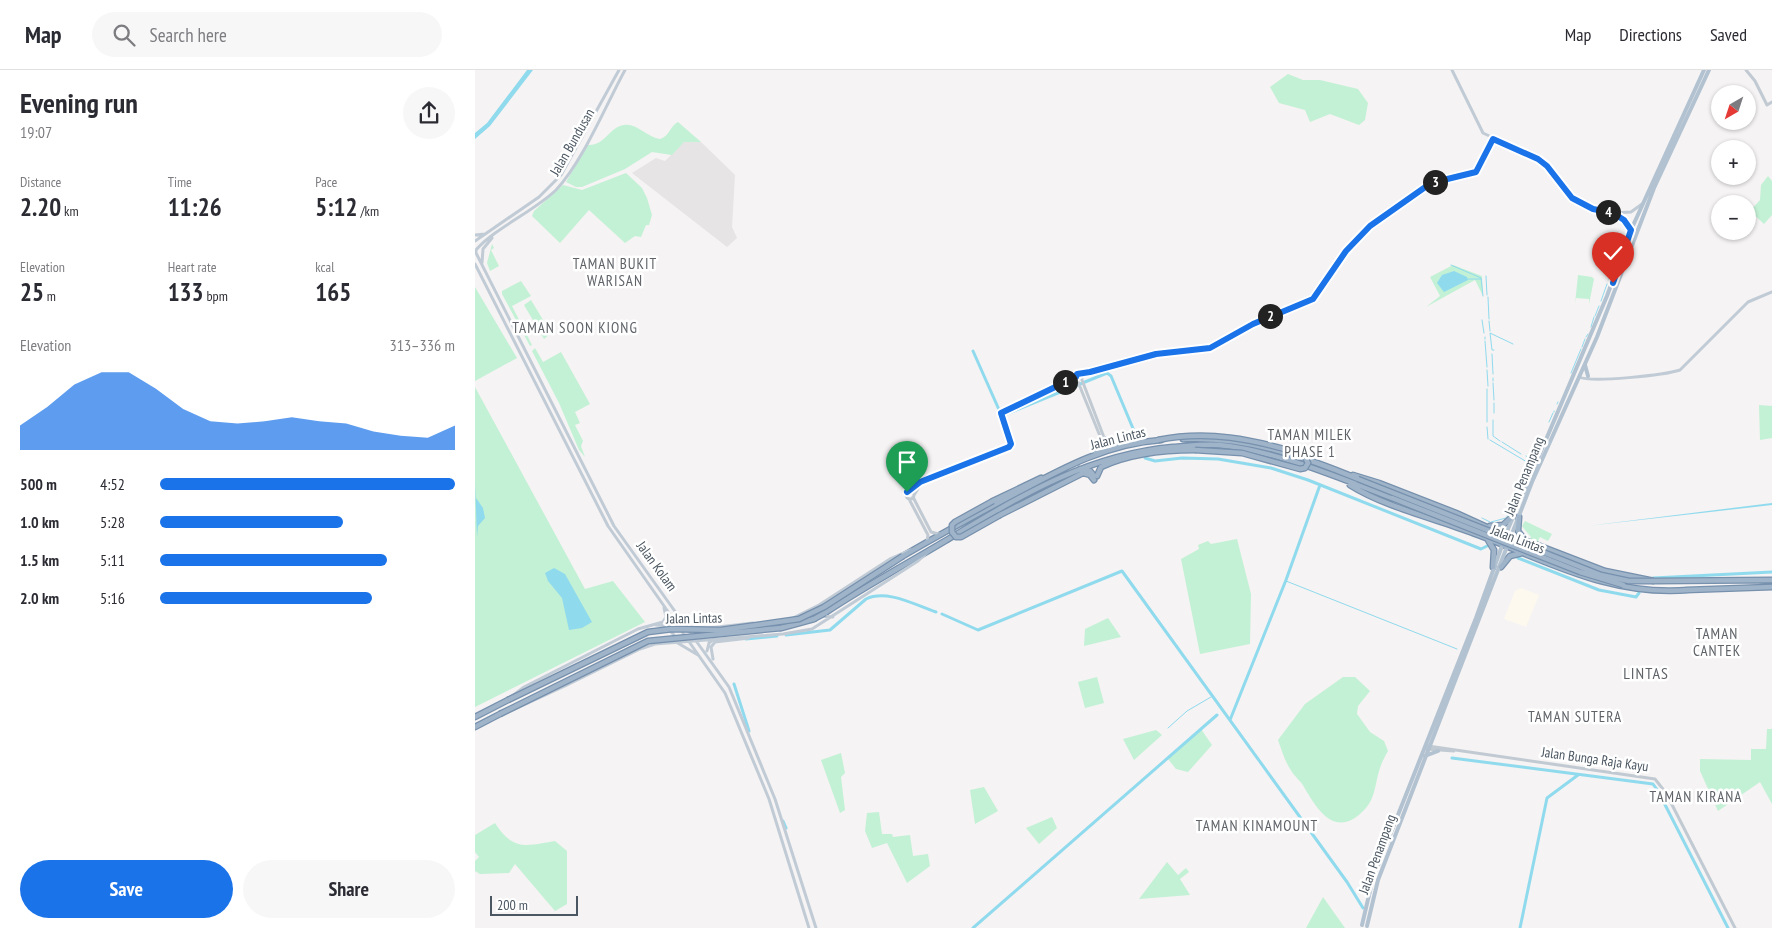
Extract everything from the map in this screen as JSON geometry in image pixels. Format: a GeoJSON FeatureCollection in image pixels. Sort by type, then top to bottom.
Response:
{"type":"FeatureCollection","features":[{"type":"Feature","properties":{"kind":"highway"},"geometry":{"type":"LineString","coordinates":[[1158,440],[1192,434],[1249,440],[1305,455],[1308,466],[1300,469],[1241,453],[1177,447]]}},
{"type":"Feature","properties":{"kind":"highway","name":"Jalan Lintas"},"geometry":{"type":"LineString","coordinates":[[475,718],[648,632],[672,629],[721,630],[799,619],[824,607],[939,534],[1044,477],[1095,454],[1158,440],[1213,439],[1263,446],[1379,483],[1479,522],[1505,536],[1527,540],[1587,565],[1656,582]]}},
{"type":"Feature","properties":{"kind":"highway"},"geometry":{"type":"LineString","coordinates":[[1095,454],[1101,448],[1103,441],[1111,446],[1124,447]]}},
{"type":"Feature","properties":{"kind":"highway","name":"Jalan Lintas"},"geometry":{"type":"LineString","coordinates":[[475,727],[648,641],[788,628],[810,621],[1024,495],[1075,470],[1104,459],[1154,449],[1216,445],[1244,448],[1304,465],[1391,503],[1509,546],[1583,577],[1647,589],[1689,590],[1771,587]]}},
{"type":"Feature","properties":{"kind":"highway"},"geometry":{"type":"LineString","coordinates":[[1096,478],[1101,467],[1120,461],[1150,454],[1193,450]]}},
{"type":"Feature","properties":{"kind":"highway"},"geometry":{"type":"LineString","coordinates":[[1096,478],[1099,466],[1132,453]]}},
{"type":"Feature","properties":{"kind":"highway"},"geometry":{"type":"LineString","coordinates":[[1075,470],[1090,470],[1096,478]]}},
{"type":"Feature","properties":{"kind":"highway"},"geometry":{"type":"LineString","coordinates":[[1044,477],[1036,478],[955,522],[952,525],[952,532],[956,537],[961,537],[1043,492],[1083,473],[1096,478]]}},
{"type":"Feature","properties":{"kind":"highway"},"geometry":{"type":"LineString","coordinates":[[1043,492],[1067,474]]}},
{"type":"Feature","properties":{"kind":"highway","name":"Jalan Lintas"},"geometry":{"type":"LineString","coordinates":[[1347,474],[1592,571],[1629,581],[1771,579]]}},
{"type":"Feature","properties":{"kind":"highway","name":"Jalan Lintas"},"geometry":{"type":"LineString","coordinates":[[1345,482],[1360,486],[1580,572],[1637,588]]}},
{"type":"Feature","properties":{"kind":"highway"},"geometry":{"type":"LineString","coordinates":[[1479,522],[1497,527],[1516,516],[1520,535],[1527,540]]}},
{"type":"Feature","properties":{"kind":"highway"},"geometry":{"type":"LineString","coordinates":[[1491,528],[1494,536],[1491,540],[1487,539],[1494,550],[1493,567]]}},
{"type":"Feature","properties":{"kind":"highway"},"geometry":{"type":"LineString","coordinates":[[1501,567],[1510,556],[1524,552],[1518,544],[1527,540]]}},
{"type":"Feature","properties":{"kind":"main road","name":"Jalan Bundusan"},"geometry":{"type":"LineString","coordinates":[[475,242],[539,198],[561,175],[619,70]]}},
{"type":"Feature","properties":{"kind":"main road","name":"Jalan Bundusan"},"geometry":{"type":"LineString","coordinates":[[475,249],[545,199],[563,182],[574,166],[625,70]]}},
{"type":"Feature","properties":{"kind":"main road"},"geometry":{"type":"LineString","coordinates":[[1452,70],[1483,133],[1538,159],[1547,166],[1572,198],[1581,204],[1613,213],[1627,213],[1642,204]]}},
{"type":"Feature","properties":{"kind":"main road","name":"Jalan Penampang"},"geometry":{"type":"LineString","coordinates":[[1364,926],[1366,905],[1373,878],[1501,567],[1509,546],[1516,516],[1607,296],[1631,230],[1704,70]]}},
{"type":"Feature","properties":{"kind":"main road","name":"Jalan Penampang"},"geometry":{"type":"LineString","coordinates":[[1454,678],[1505,536],[1516,516],[1585,363],[1638,229],[1709,70]]}},
{"type":"Feature","properties":{"kind":"main road"},"geometry":{"type":"LineString","coordinates":[[1671,141],[1677,140]]}},
{"type":"Feature","properties":{"kind":"main road"},"geometry":{"type":"LineString","coordinates":[[1613,213],[1624,220],[1631,230],[1638,229]]}},
{"type":"Feature","properties":{"kind":"main road"},"geometry":{"type":"LineString","coordinates":[[1624,220],[1627,213]]}},
{"type":"Feature","properties":{"kind":"main road"},"geometry":{"type":"LineString","coordinates":[[475,235],[493,230]]}},
{"type":"Feature","properties":{"kind":"main road"},"geometry":{"type":"LineString","coordinates":[[486,272],[481,261],[482,252],[494,235]]}},
{"type":"Feature","properties":{"kind":"main road","name":"Jalan Kolam"},"geometry":{"type":"LineString","coordinates":[[475,249],[614,526],[714,662],[734,697],[788,839],[816,928]]}},
{"type":"Feature","properties":{"kind":"main road","name":"Jalan Kolam"},"geometry":{"type":"LineString","coordinates":[[476,266],[605,521],[725,693],[769,799],[785,845],[809,928]]}},
{"type":"Feature","properties":{"kind":"main road"},"geometry":{"type":"LineString","coordinates":[[1576,369],[1579,376],[1588,380],[1671,373],[1680,370],[1744,306],[1752,300],[1772,292]]}},
{"type":"Feature","properties":{"kind":"main road"},"geometry":{"type":"LineString","coordinates":[[1585,363],[1588,376]]}},
{"type":"Feature","properties":{"kind":"main road"},"geometry":{"type":"LineString","coordinates":[[1570,382],[1579,376],[1599,378]]}},
{"type":"Feature","properties":{"kind":"main road"},"geometry":{"type":"LineString","coordinates":[[555,422],[559,415]]}},
{"type":"Feature","properties":{"kind":"main road","name":"Jalan Lintas"},"geometry":{"type":"LineString","coordinates":[[500,714],[548,694],[640,649],[661,643],[767,635],[813,629],[918,561],[930,549]]}},
{"type":"Feature","properties":{"kind":"main road","name":"Jalan Lintas"},"geometry":{"type":"LineString","coordinates":[[656,625],[707,628],[788,620],[826,600],[890,559],[901,553],[914,550]]}},
{"type":"Feature","properties":{"kind":"main road"},"geometry":{"type":"LineString","coordinates":[[826,600],[819,608],[819,615],[823,618],[833,617]]}},
{"type":"Feature","properties":{"kind":"main road"},"geometry":{"type":"LineString","coordinates":[[508,700],[524,687],[638,629],[656,625],[666,617],[660,601]]}},
{"type":"Feature","properties":{"kind":"main road"},"geometry":{"type":"LineString","coordinates":[[671,604],[675,614],[671,615]]}},
{"type":"Feature","properties":{"kind":"main road"},"geometry":{"type":"LineString","coordinates":[[1476,618],[1481,615]]}},
{"type":"Feature","properties":{"kind":"main road"},"geometry":{"type":"LineString","coordinates":[[661,643],[672,639],[674,635],[662,626]]}},
{"type":"Feature","properties":{"kind":"main road"},"geometry":{"type":"LineString","coordinates":[[714,662],[711,650],[715,642],[767,635]]}},
{"type":"Feature","properties":{"kind":"main road"},"geometry":{"type":"LineString","coordinates":[[707,653],[709,643],[715,638]]}},
{"type":"Feature","properties":{"kind":"main road"},"geometry":{"type":"LineString","coordinates":[[675,642],[701,656]]}},
{"type":"Feature","properties":{"kind":"main road","name":"Jalan Penampang"},"geometry":{"type":"LineString","coordinates":[[1364,926],[1378,880],[1425,756],[1426,748]]}},
{"type":"Feature","properties":{"kind":"main road"},"geometry":{"type":"LineString","coordinates":[[1425,756],[1438,751]]}},
{"type":"Feature","properties":{"kind":"main road"},"geometry":{"type":"LineString","coordinates":[[767,780],[772,796],[769,799]]}},
{"type":"Feature","properties":{"kind":"main road"},"geometry":{"type":"LineString","coordinates":[[785,845],[788,839]]}},
{"type":"Feature","properties":{"kind":"street"},"geometry":{"type":"LineString","coordinates":[[1746,70],[1755,81],[1767,105],[1772,102]]}},
{"type":"Feature","properties":{"kind":"street"},"geometry":{"type":"LineString","coordinates":[[926,542],[928,535],[906,494],[923,482],[1009,447],[1011,444],[1001,413],[1081,380],[1090,372],[1156,354],[1210,348],[1253,324],[1313,299],[1346,251],[1370,226],[1431,183],[1476,172],[1493,139]]}},
{"type":"Feature","properties":{"kind":"street"},"geometry":{"type":"LineString","coordinates":[[1081,380],[1103,441]]}},
{"type":"Feature","properties":{"kind":"street"},"geometry":{"type":"LineString","coordinates":[[909,499],[923,482]]}},
{"type":"Feature","properties":{"kind":"street"},"geometry":{"type":"LineString","coordinates":[[909,491],[931,532],[939,534]]}},
{"type":"Feature","properties":{"kind":"street","name":"Jalan Bunga Raja Kayu"},"geometry":{"type":"LineString","coordinates":[[1426,748],[1438,751],[1454,751]]}},
{"type":"Feature","properties":{"kind":"street","name":"Jalan Bunga Raja Kayu"},"geometry":{"type":"LineString","coordinates":[[1426,748],[1648,777],[1661,784],[1735,928]]}},
{"type":"Feature","properties":{"kind":"shaded area"},"geometry":{"type":"Polygon","coordinates":[[[684,142],[701,142],[735,175],[732,227],[737,238],[727,247],[632,173],[656,158],[665,161],[684,142]]]}},
{"type":"Feature","properties":{"kind":"shaded area"},"geometry":{"type":"Polygon","coordinates":[[[1521,588],[1539,595],[1526,627],[1504,619],[1515,591],[1521,588]]]}},
{"type":"Feature","properties":{"kind":"green space"},"geometry":{"type":"Polygon","coordinates":[[[1288,74],[1303,80],[1320,80],[1358,89],[1368,103],[1365,120],[1359,125],[1330,114],[1310,122],[1305,110],[1279,103],[1270,87],[1288,74]]]}},
{"type":"Feature","properties":{"kind":"green space"},"geometry":{"type":"Polygon","coordinates":[[[678,122],[701,142],[684,142],[672,155],[652,152],[625,169],[582,187],[576,187],[566,182],[588,145],[599,143],[619,126],[633,126],[660,139],[678,122]]]}},
{"type":"Feature","properties":{"kind":"green space"},"geometry":{"type":"Polygon","coordinates":[[[626,173],[642,188],[652,215],[649,225],[646,225],[641,237],[635,236],[625,243],[589,210],[560,243],[532,216],[534,211],[563,185],[582,190],[626,173]]]}},
{"type":"Feature","properties":{"kind":"green space"},"geometry":{"type":"Polygon","coordinates":[[[1768,176],[1772,181],[1772,215],[1764,224],[1756,217],[1756,204],[1760,200],[1761,185],[1768,176]]]}},
{"type":"Feature","properties":{"kind":"green space"},"geometry":{"type":"Polygon","coordinates":[[[492,244],[494,248],[491,250],[499,266],[490,271],[487,263],[492,244]]]}},
{"type":"Feature","properties":{"kind":"green space"},"geometry":{"type":"Polygon","coordinates":[[[1453,265],[1482,276],[1483,296],[1475,280],[1426,307],[1440,296],[1430,277],[1453,265]]]}},
{"type":"Feature","properties":{"kind":"green space"},"geometry":{"type":"Polygon","coordinates":[[[1578,275],[1594,279],[1589,304],[1589,299],[1576,298],[1575,304],[1578,275]]]}},
{"type":"Feature","properties":{"kind":"green space"},"geometry":{"type":"Polygon","coordinates":[[[521,281],[531,296],[512,306],[532,345],[530,346],[502,294],[502,291],[521,281]]]}},
{"type":"Feature","properties":{"kind":"green space"},"geometry":{"type":"Polygon","coordinates":[[[475,287],[517,358],[475,381],[475,287]]]}},
{"type":"Feature","properties":{"kind":"green space"},"geometry":{"type":"Polygon","coordinates":[[[531,300],[551,333],[544,339],[524,305],[531,300]]]}},
{"type":"Feature","properties":{"kind":"green space"},"geometry":{"type":"Polygon","coordinates":[[[535,348],[543,362],[561,352],[590,404],[575,412],[580,423],[575,425],[583,441],[581,446],[585,457],[579,450],[559,403],[532,351],[535,348]]]}},
{"type":"Feature","properties":{"kind":"green space"},"geometry":{"type":"Polygon","coordinates":[[[475,387],[585,589],[613,581],[645,622],[475,707],[475,387]]]}},
{"type":"Feature","properties":{"kind":"green space"},"geometry":{"type":"Polygon","coordinates":[[[1759,405],[1772,406],[1772,438],[1760,440],[1759,405]]]}},
{"type":"Feature","properties":{"kind":"green space"},"geometry":{"type":"Polygon","coordinates":[[[1525,521],[1552,534],[1548,541],[1540,537],[1537,543],[1530,540],[1531,537],[1522,526],[1525,521]]]}},
{"type":"Feature","properties":{"kind":"green space"},"geometry":{"type":"Polygon","coordinates":[[[1237,539],[1251,594],[1250,644],[1200,654],[1181,559],[1199,549],[1198,545],[1208,541],[1211,544],[1237,539]]]}},
{"type":"Feature","properties":{"kind":"green space"},"geometry":{"type":"Polygon","coordinates":[[[1108,618],[1121,637],[1084,646],[1085,629],[1108,618]]]}},
{"type":"Feature","properties":{"kind":"green space"},"geometry":{"type":"Polygon","coordinates":[[[1097,677],[1104,703],[1085,708],[1078,682],[1097,677]]]}},
{"type":"Feature","properties":{"kind":"green space"},"geometry":{"type":"Polygon","coordinates":[[[1343,677],[1355,677],[1370,691],[1358,706],[1357,714],[1370,732],[1384,741],[1388,751],[1378,773],[1374,794],[1366,808],[1356,817],[1346,822],[1338,822],[1323,814],[1316,806],[1303,785],[1293,774],[1278,740],[1305,704],[1343,677]]]}},
{"type":"Feature","properties":{"kind":"green space"},"geometry":{"type":"Polygon","coordinates":[[[1201,729],[1212,745],[1188,772],[1176,769],[1168,759],[1201,729]]]}},
{"type":"Feature","properties":{"kind":"green space"},"geometry":{"type":"Polygon","coordinates":[[[1767,729],[1772,729],[1772,804],[1760,782],[1718,811],[1700,771],[1700,759],[1751,760],[1751,749],[1766,749],[1767,729]]]}},
{"type":"Feature","properties":{"kind":"green space"},"geometry":{"type":"Polygon","coordinates":[[[1156,730],[1162,735],[1134,760],[1123,739],[1156,730]]]}},
{"type":"Feature","properties":{"kind":"green space"},"geometry":{"type":"Polygon","coordinates":[[[841,753],[845,773],[841,777],[845,810],[840,813],[821,760],[841,753]]]}},
{"type":"Feature","properties":{"kind":"green space"},"geometry":{"type":"Polygon","coordinates":[[[984,787],[998,811],[975,824],[970,790],[984,787]]]}},
{"type":"Feature","properties":{"kind":"green space"},"geometry":{"type":"Polygon","coordinates":[[[879,812],[882,834],[892,834],[893,837],[910,835],[913,856],[928,854],[930,866],[907,883],[887,843],[872,848],[865,831],[867,813],[879,812]]]}},
{"type":"Feature","properties":{"kind":"green space"},"geometry":{"type":"Polygon","coordinates":[[[1052,817],[1057,828],[1039,844],[1026,828],[1052,817]]]}},
{"type":"Feature","properties":{"kind":"green space"},"geometry":{"type":"Polygon","coordinates":[[[495,823],[514,842],[528,845],[555,841],[567,851],[567,904],[555,911],[515,864],[509,873],[480,874],[475,871],[475,861],[479,857],[475,852],[475,835],[495,823]]]}},
{"type":"Feature","properties":{"kind":"green space"},"geometry":{"type":"Polygon","coordinates":[[[1167,862],[1178,875],[1186,868],[1189,872],[1180,879],[1190,895],[1139,899],[1167,862]]]}},
{"type":"Feature","properties":{"kind":"green space"},"geometry":{"type":"Polygon","coordinates":[[[1323,897],[1345,928],[1306,928],[1323,897]]]}},
{"type":"Feature","properties":{"kind":"water"},"geometry":{"type":"Polygon","coordinates":[[[527,70],[533,70],[490,126],[475,139],[475,133],[487,123],[527,70]]]}},
{"type":"Feature","properties":{"kind":"water"},"geometry":{"type":"Polygon","coordinates":[[[1454,271],[1467,277],[1468,280],[1444,292],[1437,283],[1442,275],[1454,271]]]}},
{"type":"Feature","properties":{"kind":"water"},"geometry":{"type":"Polygon","coordinates":[[[475,484],[476,498],[483,508],[485,518],[478,526],[477,537],[475,484]]]}},
{"type":"Feature","properties":{"kind":"water"},"geometry":{"type":"Polygon","coordinates":[[[1772,503],[1772,505],[1587,526],[1772,503]]]}},
{"type":"Feature","properties":{"kind":"water"},"geometry":{"type":"Polygon","coordinates":[[[554,568],[565,574],[592,622],[582,628],[569,630],[562,598],[548,581],[545,573],[554,568]]]}},
{"type":"Feature","properties":{"kind":"waterway"},"geometry":{"type":"LineString","coordinates":[[1609,279],[1615,255]]}},
{"type":"Feature","properties":{"kind":"waterway"},"geometry":{"type":"LineString","coordinates":[[1451,265],[1481,278],[1483,296]]}},
{"type":"Feature","properties":{"kind":"waterway"},"geometry":{"type":"LineString","coordinates":[[1486,276],[1487,295]]}},
{"type":"Feature","properties":{"kind":"waterway"},"geometry":{"type":"LineString","coordinates":[[1468,279],[1481,279]]}},
{"type":"Feature","properties":{"kind":"waterway"},"geometry":{"type":"LineString","coordinates":[[1601,301],[1607,284]]}},
{"type":"Feature","properties":{"kind":"waterway"},"geometry":{"type":"LineString","coordinates":[[1488,297],[1489,319]]}},
{"type":"Feature","properties":{"kind":"waterway"},"geometry":{"type":"LineString","coordinates":[[1595,316],[1599,306]]}},
{"type":"Feature","properties":{"kind":"waterway"},"geometry":{"type":"LineString","coordinates":[[1591,327],[1594,317]]}},
{"type":"Feature","properties":{"kind":"waterway"},"geometry":{"type":"LineString","coordinates":[[1482,320],[1484,333]]}},
{"type":"Feature","properties":{"kind":"waterway"},"geometry":{"type":"LineString","coordinates":[[1489,321],[1490,331]]}},
{"type":"Feature","properties":{"kind":"waterway"},"geometry":{"type":"LineString","coordinates":[[1494,350],[1492,350],[1490,333],[1513,344]]}},
{"type":"Feature","properties":{"kind":"waterway"},"geometry":{"type":"LineString","coordinates":[[1582,347],[1585,339]]}},
{"type":"Feature","properties":{"kind":"waterway"},"geometry":{"type":"LineString","coordinates":[[1485,341],[1487,367]]}},
{"type":"Feature","properties":{"kind":"waterway"},"geometry":{"type":"LineString","coordinates":[[1571,373],[1581,349]]}},
{"type":"Feature","properties":{"kind":"waterway"},"geometry":{"type":"LineString","coordinates":[[973,351],[1000,412]]}},
{"type":"Feature","properties":{"kind":"waterway"},"geometry":{"type":"LineString","coordinates":[[1492,354],[1493,374]]}},
{"type":"Feature","properties":{"kind":"waterway"},"geometry":{"type":"LineString","coordinates":[[1487,370],[1488,386]]}},
{"type":"Feature","properties":{"kind":"waterway"},"geometry":{"type":"LineString","coordinates":[[1004,415],[1107,373],[1111,376],[1137,438]]}},
{"type":"Feature","properties":{"kind":"waterway"},"geometry":{"type":"LineString","coordinates":[[1493,383],[1494,400]]}},
{"type":"Feature","properties":{"kind":"waterway"},"geometry":{"type":"LineString","coordinates":[[1487,389],[1487,422]]}},
{"type":"Feature","properties":{"kind":"waterway"},"geometry":{"type":"LineString","coordinates":[[1494,403],[1494,413]]}},
{"type":"Feature","properties":{"kind":"waterway"},"geometry":{"type":"LineString","coordinates":[[1549,422],[1553,413]]}},
{"type":"Feature","properties":{"kind":"waterway"},"geometry":{"type":"LineString","coordinates":[[1493,420],[1493,436],[1500,441]]}},
{"type":"Feature","properties":{"kind":"waterway"},"geometry":{"type":"LineString","coordinates":[[1487,427],[1488,439]]}},
{"type":"Feature","properties":{"kind":"waterway"},"geometry":{"type":"LineString","coordinates":[[1490,440],[1527,462],[1528,466],[1521,478],[1507,516]]}},
{"type":"Feature","properties":{"kind":"waterway"},"geometry":{"type":"LineString","coordinates":[[1502,442],[1521,454]]}},
{"type":"Feature","properties":{"kind":"waterway"},"geometry":{"type":"LineString","coordinates":[[1526,456],[1531,459],[1539,445]]}},
{"type":"Feature","properties":{"kind":"waterway"},"geometry":{"type":"LineString","coordinates":[[1145,458],[1155,461],[1182,458],[1218,459],[1271,468],[1308,480],[1481,549],[1487,546]]}},
{"type":"Feature","properties":{"kind":"waterway"},"geometry":{"type":"LineString","coordinates":[[1230,720],[1286,580],[1320,485]]}},
{"type":"Feature","properties":{"kind":"waterway"},"geometry":{"type":"LineString","coordinates":[[1482,518],[1490,522]]}},
{"type":"Feature","properties":{"kind":"waterway"},"geometry":{"type":"LineString","coordinates":[[1490,525],[1491,522],[1506,518]]}},
{"type":"Feature","properties":{"kind":"waterway"},"geometry":{"type":"LineString","coordinates":[[1518,558],[1599,590],[1636,597],[1639,593]]}},
{"type":"Feature","properties":{"kind":"waterway"},"geometry":{"type":"LineString","coordinates":[[942,614],[978,630],[1122,571],[1347,882],[1363,908]]}},
{"type":"Feature","properties":{"kind":"waterway"},"geometry":{"type":"LineString","coordinates":[[1653,578],[1772,572]]}},
{"type":"Feature","properties":{"kind":"waterway"},"geometry":{"type":"LineString","coordinates":[[1286,581],[1457,649]]}},
{"type":"Feature","properties":{"kind":"waterway"},"geometry":{"type":"LineString","coordinates":[[786,635],[830,630],[866,599],[874,596],[901,599],[936,612]]}},
{"type":"Feature","properties":{"kind":"waterway"},"geometry":{"type":"LineString","coordinates":[[746,639],[777,636]]}},
{"type":"Feature","properties":{"kind":"waterway"},"geometry":{"type":"LineString","coordinates":[[734,684],[749,731]]}},
{"type":"Feature","properties":{"kind":"waterway"},"geometry":{"type":"LineString","coordinates":[[1168,728],[1187,711],[1211,697]]}},
{"type":"Feature","properties":{"kind":"waterway"},"geometry":{"type":"LineString","coordinates":[[973,928],[1217,715]]}},
{"type":"Feature","properties":{"kind":"waterway"},"geometry":{"type":"LineString","coordinates":[[1452,758],[1653,784],[1728,928]]}},
{"type":"Feature","properties":{"kind":"waterway"},"geometry":{"type":"LineString","coordinates":[[1520,928],[1547,798],[1578,775]]}},
{"type":"Feature","properties":{"kind":"waterway"},"geometry":{"type":"LineString","coordinates":[[783,821],[786,828]]}},
{"type":"Feature","properties":{"kind":"district","name":"TAMAN BUKIT WARISAN"},"geometry":{"type":"Point","coordinates":[615,272]}},
{"type":"Feature","properties":{"kind":"district","name":"TAMAN SOON KIONG"},"geometry":{"type":"Point","coordinates":[575,328]}},
{"type":"Feature","properties":{"kind":"district","name":"TAMAN MILEK PHASE 1"},"geometry":{"type":"Point","coordinates":[1310,444]}},
{"type":"Feature","properties":{"kind":"district","name":"TAMAN CANTEK"},"geometry":{"type":"Point","coordinates":[1717,642]}},
{"type":"Feature","properties":{"kind":"district","name":"LINTAS"},"geometry":{"type":"Point","coordinates":[1646,673]}},
{"type":"Feature","properties":{"kind":"district","name":"TAMAN SUTERA"},"geometry":{"type":"Point","coordinates":[1575,717]}},
{"type":"Feature","properties":{"kind":"district","name":"TAMAN KIRANA"},"geometry":{"type":"Point","coordinates":[1696,797]}},
{"type":"Feature","properties":{"kind":"district","name":"TAMAN KINAMOUNT"},"geometry":{"type":"Point","coordinates":[1257,826]}},
{"type":"Feature","properties":{"kind":"route"},"geometry":{"type":"LineString","coordinates":[[907,492],[920,482],[1009,447],[1011,444],[1001,413],[1076,377],[1079,373],[1090,372],[1156,354],[1210,348],[1253,324],[1313,299],[1317,296],[1346,251],[1370,226],[1431,183],[1476,172],[1493,139],[1538,159],[1547,166],[1572,198],[1581,204],[1593,209],[1613,213],[1624,220],[1631,230],[1613,283]]}}]}
